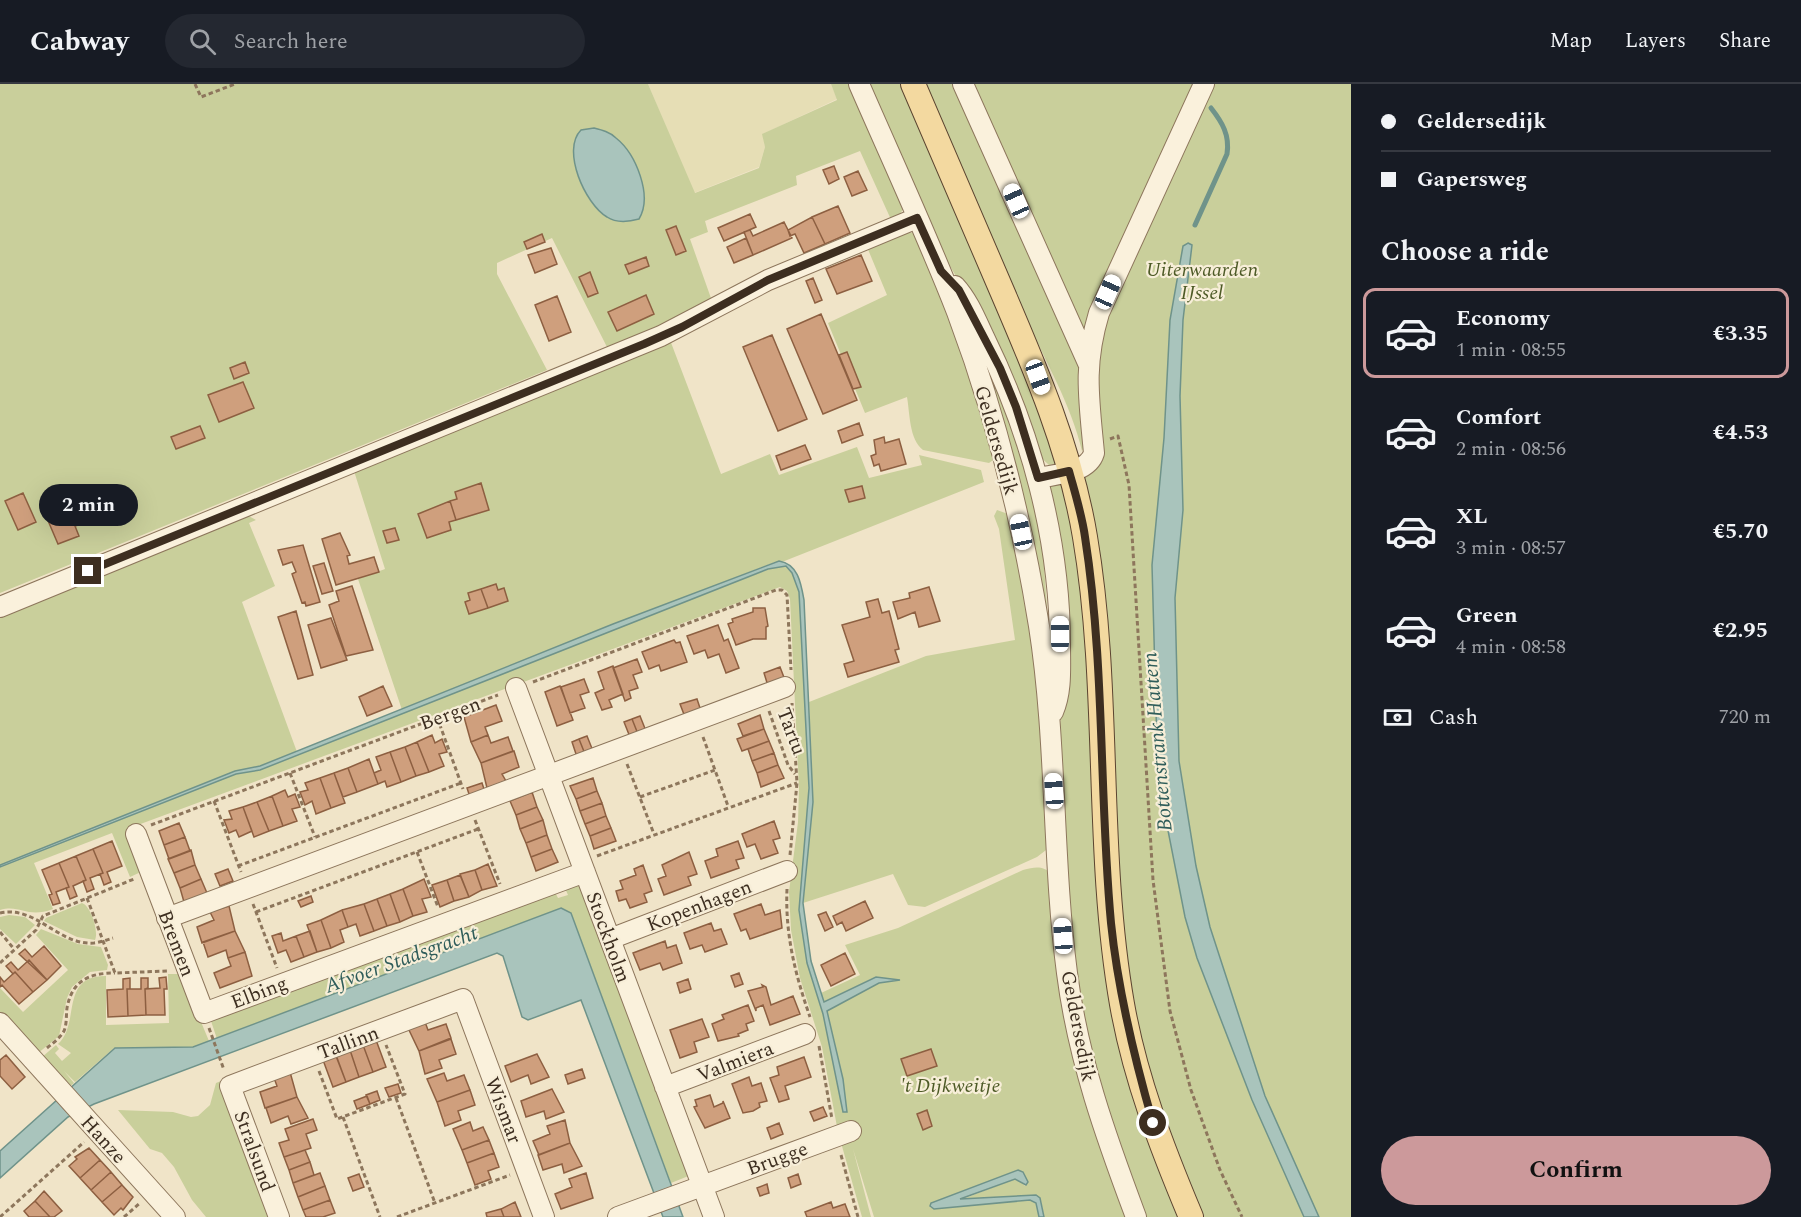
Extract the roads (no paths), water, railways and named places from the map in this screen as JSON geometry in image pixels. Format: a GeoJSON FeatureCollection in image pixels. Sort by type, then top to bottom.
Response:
{"type":"FeatureCollection","features":[{"type":"Feature","properties":{"kind":"main road"},"geometry":{"type":"LineString","coordinates":[[913,84],[1030,358],[1069,471],[1085,535],[1097,634],[1106,859],[1122,1006],[1157,1138],[1191,1217]]}},
{"type":"Feature","properties":{"kind":"street","name":"Geldersedijk"},"geometry":{"type":"LineString","coordinates":[[859,84],[941,271],[984,391],[1013,497],[1039,626],[1050,720],[1062,925],[1072,1009],[1100,1119],[1136,1217]]}},
{"type":"Feature","properties":{"kind":"street","name":"Geldersedijk"},"geometry":{"type":"LineString","coordinates":[[963,84],[1088,363]]}},
{"type":"Feature","properties":{"kind":"street","name":"Geldersedijk"},"geometry":{"type":"LineString","coordinates":[[1038,478],[1085,466],[1092,459],[1088,363],[1090,345],[1099,313],[1204,84]]}},
{"type":"Feature","properties":{"kind":"street"},"geometry":{"type":"LineString","coordinates":[[0,607],[631,349],[682,327],[785,272],[917,218]]}},
{"type":"Feature","properties":{"kind":"street","name":"Geldersedijk"},"geometry":{"type":"LineString","coordinates":[[941,271],[959,290],[1000,368],[1016,407],[1038,478],[1060,615],[1060,689],[1050,720]]}},
{"type":"Feature","properties":{"kind":"street"},"geometry":{"type":"LineString","coordinates":[[167,918],[789,686]]}},
{"type":"Feature","properties":{"kind":"street","name":"Stockholm"},"geometry":{"type":"LineString","coordinates":[[516,688],[665,1087],[697,1188],[714,1217]]}},
{"type":"Feature","properties":{"kind":"street","name":"Bremen"},"geometry":{"type":"LineString","coordinates":[[136,834],[205,1017]]}},
{"type":"Feature","properties":{"kind":"street","name":"Elbing"},"geometry":{"type":"LineString","coordinates":[[205,1017],[583,867]]}},
{"type":"Feature","properties":{"kind":"street","name":"Kopenhagen"},"geometry":{"type":"LineString","coordinates":[[610,939],[788,871]]}},
{"type":"Feature","properties":{"kind":"street","name":"Tallinn"},"geometry":{"type":"LineString","coordinates":[[229,1082],[463,999],[464,1002]]}},
{"type":"Feature","properties":{"kind":"street","name":"Wismar"},"geometry":{"type":"LineString","coordinates":[[464,1002],[544,1217]]}},
{"type":"Feature","properties":{"kind":"street","name":"Hanze"},"geometry":{"type":"LineString","coordinates":[[0,1023],[175,1217]]}},
{"type":"Feature","properties":{"kind":"street","name":"Valmiera"},"geometry":{"type":"LineString","coordinates":[[665,1087],[811,1031]]}},
{"type":"Feature","properties":{"kind":"street","name":"Stralsund"},"geometry":{"type":"LineString","coordinates":[[229,1082],[279,1217]]}},
{"type":"Feature","properties":{"kind":"street","name":"Brugge"},"geometry":{"type":"LineString","coordinates":[[627,1214],[843,1133]]}},
{"type":"Feature","properties":{"kind":"water"},"geometry":{"type":"Polygon","coordinates":[[[594,128],[614,136],[630,154],[636,165],[644,199],[639,219],[622,221],[607,217],[591,201],[584,189],[575,163],[575,139],[581,130],[594,128]]]}},
{"type":"Feature","properties":{"kind":"water"},"geometry":{"type":"Polygon","coordinates":[[[1188,243],[1192,245],[1183,320],[1180,396],[1183,510],[1175,598],[1179,761],[1196,866],[1210,927],[1265,1096],[1319,1217],[1304,1217],[1252,1100],[1197,958],[1185,917],[1162,800],[1157,748],[1152,565],[1164,438],[1170,320],[1183,246],[1188,243]]]}},
{"type":"Feature","properties":{"kind":"water"},"geometry":{"type":"Polygon","coordinates":[[[779,561],[790,566],[798,575],[804,600],[813,802],[803,903],[811,961],[824,1002],[876,977],[900,980],[879,983],[827,1011],[843,1079],[847,1112],[843,1112],[823,1014],[807,963],[799,910],[809,788],[799,592],[792,573],[786,566],[768,569],[260,770],[236,774],[0,867],[0,865],[235,771],[260,766],[613,624],[779,561]]]}},
{"type":"Feature","properties":{"kind":"water"},"geometry":{"type":"Polygon","coordinates":[[[561,908],[571,913],[683,1217],[663,1217],[581,1000],[528,1020],[522,1017],[503,956],[497,953],[94,1104],[68,1117],[0,1178],[0,1151],[115,1048],[193,1047],[561,908]]]}},
{"type":"Feature","properties":{"kind":"water"},"geometry":{"type":"Polygon","coordinates":[[[1018,1170],[1023,1172],[1028,1182],[1026,1185],[1015,1179],[960,1199],[1036,1195],[1040,1198],[1044,1217],[1039,1217],[1036,1203],[1030,1200],[934,1209],[930,1206],[931,1203],[1018,1170]]]}},
{"type":"Feature","properties":{"kind":"waterway","name":"Bottenstrank Hattem"},"geometry":{"type":"LineString","coordinates":[[1195,225],[1227,154],[1228,147],[1224,129],[1211,108]]}},
{"type":"Feature","properties":{"kind":"park label","name":"Uiterwaarden IJssel"},"geometry":{"type":"Point","coordinates":[1202,280]}},
{"type":"Feature","properties":{"kind":"park label","name":"'t Dijkweitje"},"geometry":{"type":"Point","coordinates":[950,1085]}},
{"type":"Feature","properties":{"kind":"water label","name":"Afvoer Stadsgracht"},"geometry":{"type":"Point","coordinates":[401,959]}}]}
